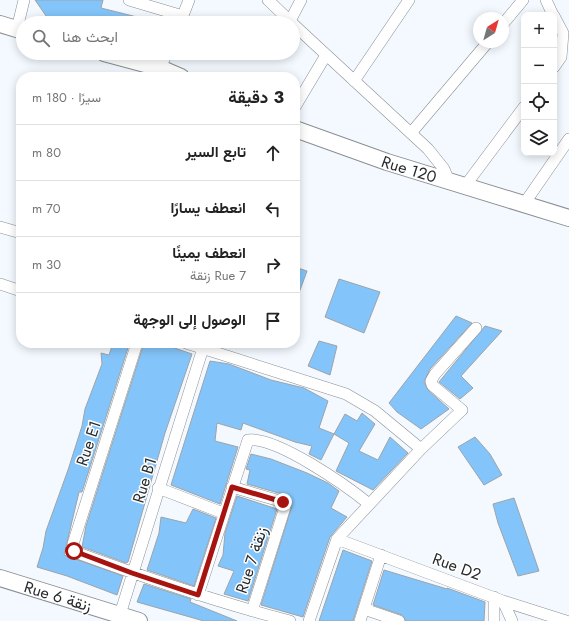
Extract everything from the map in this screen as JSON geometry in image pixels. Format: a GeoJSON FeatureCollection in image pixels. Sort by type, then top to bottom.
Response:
{"type":"FeatureCollection","features":[{"type":"Feature","properties":{"kind":"street"},"geometry":{"type":"LineString","coordinates":[[22,16],[24,0]]}},
{"type":"Feature","properties":{"kind":"street"},"geometry":{"type":"LineString","coordinates":[[129,0],[173,16]]}},
{"type":"Feature","properties":{"kind":"street"},"geometry":{"type":"LineString","coordinates":[[182,16],[189,0]]}},
{"type":"Feature","properties":{"kind":"street"},"geometry":{"type":"LineString","coordinates":[[268,0],[285,16]]}},
{"type":"Feature","properties":{"kind":"street"},"geometry":{"type":"LineString","coordinates":[[294,16],[301,0]]}},
{"type":"Feature","properties":{"kind":"street"},"geometry":{"type":"LineString","coordinates":[[354,81],[409,0]]}},
{"type":"Feature","properties":{"kind":"street"},"geometry":{"type":"LineString","coordinates":[[509,17],[523,0]]}},
{"type":"Feature","properties":{"kind":"street"},"geometry":{"type":"LineString","coordinates":[[546,0],[552,12]]}},
{"type":"Feature","properties":{"kind":"street"},"geometry":{"type":"LineString","coordinates":[[557,19],[566,29],[565,60]]}},
{"type":"Feature","properties":{"kind":"street"},"geometry":{"type":"LineString","coordinates":[[0,24],[16,29]]}},
{"type":"Feature","properties":{"kind":"street"},"geometry":{"type":"LineString","coordinates":[[300,30],[411,132],[439,162],[449,181]]}},
{"type":"Feature","properties":{"kind":"street"},"geometry":{"type":"LineString","coordinates":[[411,132],[483,48]]}},
{"type":"Feature","properties":{"kind":"street"},"geometry":{"type":"LineString","coordinates":[[300,99],[326,55]]}},
{"type":"Feature","properties":{"kind":"street"},"geometry":{"type":"LineString","coordinates":[[130,60],[169,72]]}},
{"type":"Feature","properties":{"kind":"street"},"geometry":{"type":"LineString","coordinates":[[160,68],[164,60]]}},
{"type":"Feature","properties":{"kind":"street"},"geometry":{"type":"LineString","coordinates":[[465,186],[521,111]]}},
{"type":"Feature","properties":{"kind":"street","name":"Rue 120"},"geometry":{"type":"LineString","coordinates":[[300,131],[387,162],[569,218]]}},
{"type":"Feature","properties":{"kind":"street"},"geometry":{"type":"LineString","coordinates":[[524,204],[569,139]]}},
{"type":"Feature","properties":{"kind":"street"},"geometry":{"type":"LineString","coordinates":[[0,227],[16,232]]}},
{"type":"Feature","properties":{"kind":"street"},"geometry":{"type":"LineString","coordinates":[[0,284],[16,289]]}},
{"type":"Feature","properties":{"kind":"street"},"geometry":{"type":"LineString","coordinates":[[309,621],[337,539],[421,449],[462,410],[432,385],[431,381],[435,374],[476,328]]}},
{"type":"Feature","properties":{"kind":"street","name":"Rue E1"},"geometry":{"type":"LineString","coordinates":[[132,573],[75,552],[73,550],[73,544],[135,348]]}},
{"type":"Feature","properties":{"kind":"street"},"geometry":{"type":"LineString","coordinates":[[203,348],[346,394],[375,411],[421,449]]}},
{"type":"Feature","properties":{"kind":"street","name":"Rue B1"},"geometry":{"type":"LineString","coordinates":[[119,618],[158,488],[203,348]]}},
{"type":"Feature","properties":{"kind":"street"},"geometry":{"type":"LineString","coordinates":[[198,595],[223,513],[248,440],[254,440],[272,445],[304,461],[331,476],[369,504]]}},
{"type":"Feature","properties":{"kind":"street","name":"Rue 7 زنقة"},"geometry":{"type":"LineString","coordinates":[[232,487],[280,501],[285,507],[252,611]]}},
{"type":"Feature","properties":{"kind":"street"},"geometry":{"type":"LineString","coordinates":[[158,488],[223,513]]}},
{"type":"Feature","properties":{"kind":"street","name":"Rue D2"},"geometry":{"type":"LineString","coordinates":[[337,539],[499,599],[566,621]]}},
{"type":"Feature","properties":{"kind":"street"},"geometry":{"type":"LineString","coordinates":[[360,621],[381,555]]}},
{"type":"Feature","properties":{"kind":"street"},"geometry":{"type":"LineString","coordinates":[[132,573],[198,595],[290,621]]}},
{"type":"Feature","properties":{"kind":"street","name":"Rue 6 زنقة"},"geometry":{"type":"LineString","coordinates":[[0,578],[119,618],[140,621]]}},
{"type":"Feature","properties":{"kind":"street"},"geometry":{"type":"LineString","coordinates":[[494,621],[499,599]]}},
{"type":"Feature","properties":{"kind":"street"},"geometry":{"type":"LineString","coordinates":[[499,599],[512,621]]}},
{"type":"Feature","properties":{"kind":"street"},"geometry":{"type":"LineString","coordinates":[[364,609],[399,621]]}},
{"type":"Feature","properties":{"kind":"building"},"geometry":{"type":"Polygon","coordinates":[[[35,0],[103,0],[101,8],[133,16],[46,16],[35,0]]]}},
{"type":"Feature","properties":{"kind":"building"},"geometry":{"type":"Polygon","coordinates":[[[300,269],[307,271],[300,290],[300,269]]]}},
{"type":"Feature","properties":{"kind":"building"},"geometry":{"type":"Polygon","coordinates":[[[339,279],[380,292],[364,333],[325,317],[339,279]]]}},
{"type":"Feature","properties":{"kind":"building"},"geometry":{"type":"Polygon","coordinates":[[[456,316],[472,323],[430,369],[424,382],[428,390],[449,409],[421,429],[397,412],[389,403],[456,316]]]}},
{"type":"Feature","properties":{"kind":"building"},"geometry":{"type":"Polygon","coordinates":[[[485,326],[502,331],[461,376],[473,388],[460,399],[439,382],[485,326]]]}},
{"type":"Feature","properties":{"kind":"building"},"geometry":{"type":"Polygon","coordinates":[[[319,341],[337,346],[330,375],[308,366],[319,341]]]}},
{"type":"Feature","properties":{"kind":"building"},"geometry":{"type":"Polygon","coordinates":[[[111,348],[128,348],[82,492],[79,492],[64,555],[123,576],[117,595],[67,576],[37,567],[43,548],[46,531],[82,426],[85,409],[102,364],[101,353],[109,355],[111,348]]]}},
{"type":"Feature","properties":{"kind":"building"},"geometry":{"type":"Polygon","coordinates":[[[142,348],[175,348],[192,354],[165,433],[128,562],[126,563],[82,547],[86,526],[142,348]]]}},
{"type":"Feature","properties":{"kind":"building"},"geometry":{"type":"Polygon","coordinates":[[[210,361],[229,364],[271,380],[304,388],[328,401],[319,428],[334,434],[321,460],[309,454],[312,446],[295,442],[243,423],[241,430],[217,423],[215,441],[238,447],[220,504],[171,485],[210,361]]]}},
{"type":"Feature","properties":{"kind":"building"},"geometry":{"type":"Polygon","coordinates":[[[362,413],[375,424],[359,451],[378,460],[390,437],[408,453],[373,490],[336,471],[349,443],[334,434],[345,414],[357,421],[362,413]]]}},
{"type":"Feature","properties":{"kind":"building"},"geometry":{"type":"Polygon","coordinates":[[[475,437],[490,454],[502,475],[484,485],[458,447],[475,437]]]}},
{"type":"Feature","properties":{"kind":"building"},"geometry":{"type":"Polygon","coordinates":[[[251,454],[271,459],[307,473],[328,483],[339,491],[331,508],[347,517],[330,537],[303,617],[261,605],[292,506],[282,494],[247,484],[250,470],[246,469],[251,454]]]}},
{"type":"Feature","properties":{"kind":"building"},"geometry":{"type":"Polygon","coordinates":[[[237,496],[277,509],[248,601],[224,594],[234,571],[218,566],[223,555],[225,533],[237,496]]]}},
{"type":"Feature","properties":{"kind":"building"},"geometry":{"type":"Polygon","coordinates":[[[514,498],[539,571],[518,576],[498,523],[493,504],[514,498]]]}},
{"type":"Feature","properties":{"kind":"building"},"geometry":{"type":"Polygon","coordinates":[[[193,509],[216,518],[194,586],[147,570],[159,533],[161,517],[186,523],[193,509]]]}},
{"type":"Feature","properties":{"kind":"building"},"geometry":{"type":"Polygon","coordinates":[[[343,550],[372,561],[353,621],[319,621],[343,550]]]}},
{"type":"Feature","properties":{"kind":"building"},"geometry":{"type":"Polygon","coordinates":[[[384,570],[447,588],[485,602],[484,621],[406,621],[402,615],[373,605],[384,570]]]}},
{"type":"Feature","properties":{"kind":"building"},"geometry":{"type":"Polygon","coordinates":[[[144,584],[191,599],[190,602],[237,621],[204,621],[137,602],[144,584]]]}},
{"type":"Feature","properties":{"kind":"route"},"geometry":{"type":"LineString","coordinates":[[74,551],[132,573],[198,595],[232,487],[283,502]]}}]}
